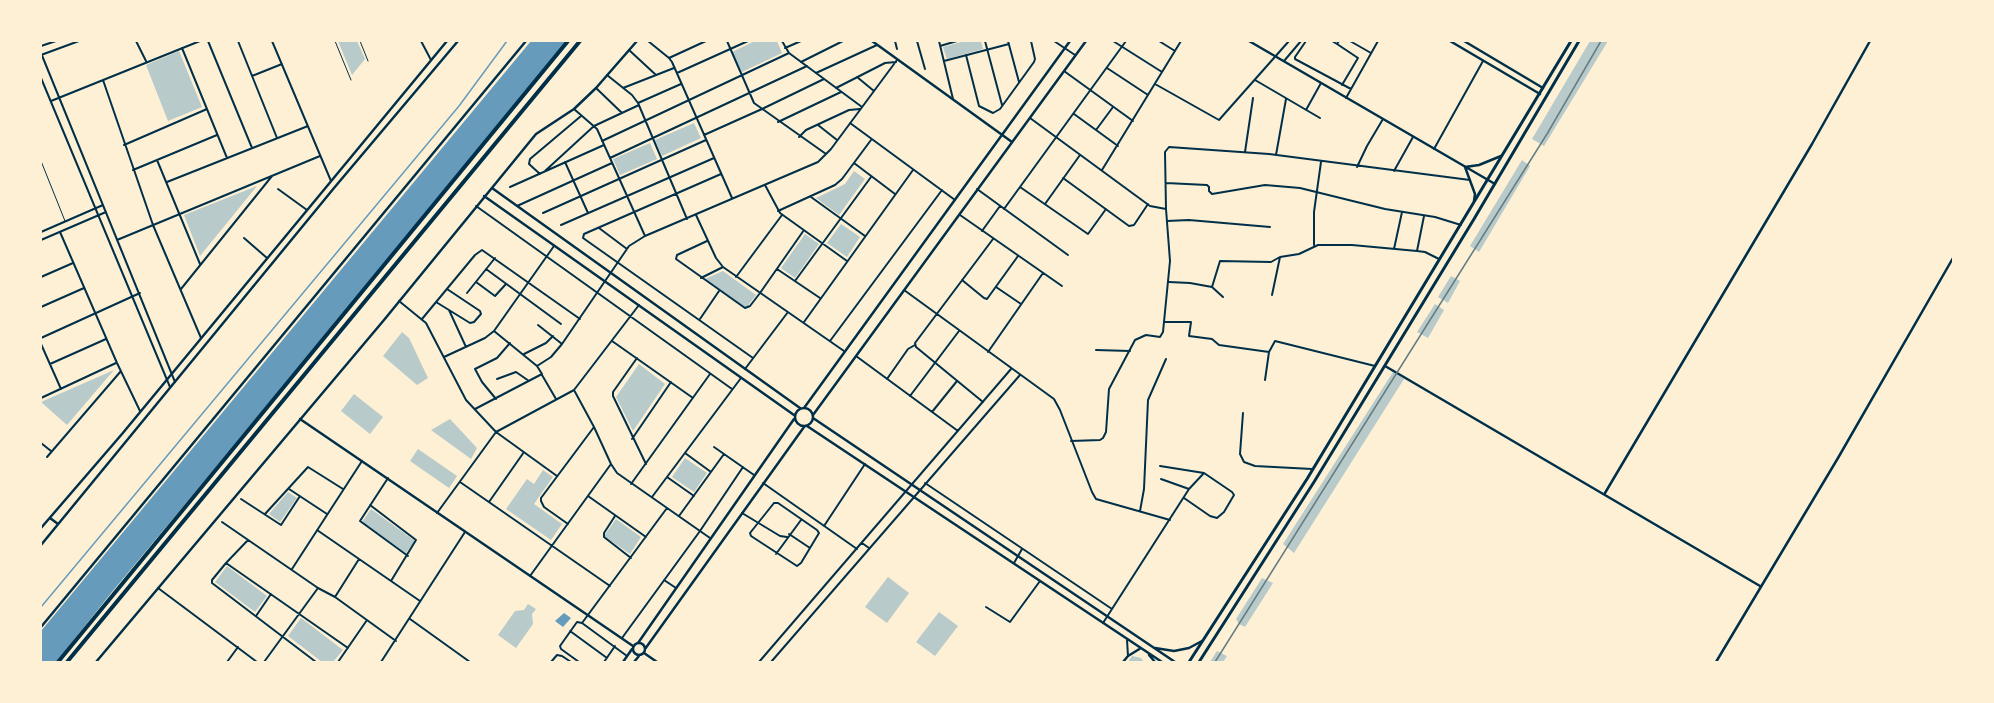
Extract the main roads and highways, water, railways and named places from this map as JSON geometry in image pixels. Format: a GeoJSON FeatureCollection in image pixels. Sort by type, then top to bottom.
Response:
{"type":"FeatureCollection","features":[{"type":"Feature","properties":{"kind":"highway"},"geometry":{"type":"LineString","coordinates":[[58,662],[568,41]]}},
{"type":"Feature","properties":{"kind":"highway"},"geometry":{"type":"LineString","coordinates":[[67,662],[580,41]]}},
{"type":"Feature","properties":{"kind":"main road"},"geometry":{"type":"LineString","coordinates":[[1189,662],[1314,469],[1571,41]]}},
{"type":"Feature","properties":{"kind":"main road"},"geometry":{"type":"LineString","coordinates":[[1199,662],[1314,482],[1385,366],[1579,41]]}},
{"type":"Feature","properties":{"kind":"water"},"geometry":{"type":"Polygon","coordinates":[[[531,41],[570,41],[112,592],[56,662],[41,662],[41,631],[531,41]]]}},
{"type":"Feature","properties":{"kind":"water"},"geometry":{"type":"Polygon","coordinates":[[[564,613],[571,618],[563,627],[555,621],[564,613]]]}},
{"type":"Feature","properties":{"kind":"waterway"},"geometry":{"type":"LineString","coordinates":[[41,607],[459,106],[507,41]]}},
{"type":"Feature","properties":{"kind":"railway"},"geometry":{"type":"LineString","coordinates":[[1215,662],[1547,134],[1601,41]]}}]}
